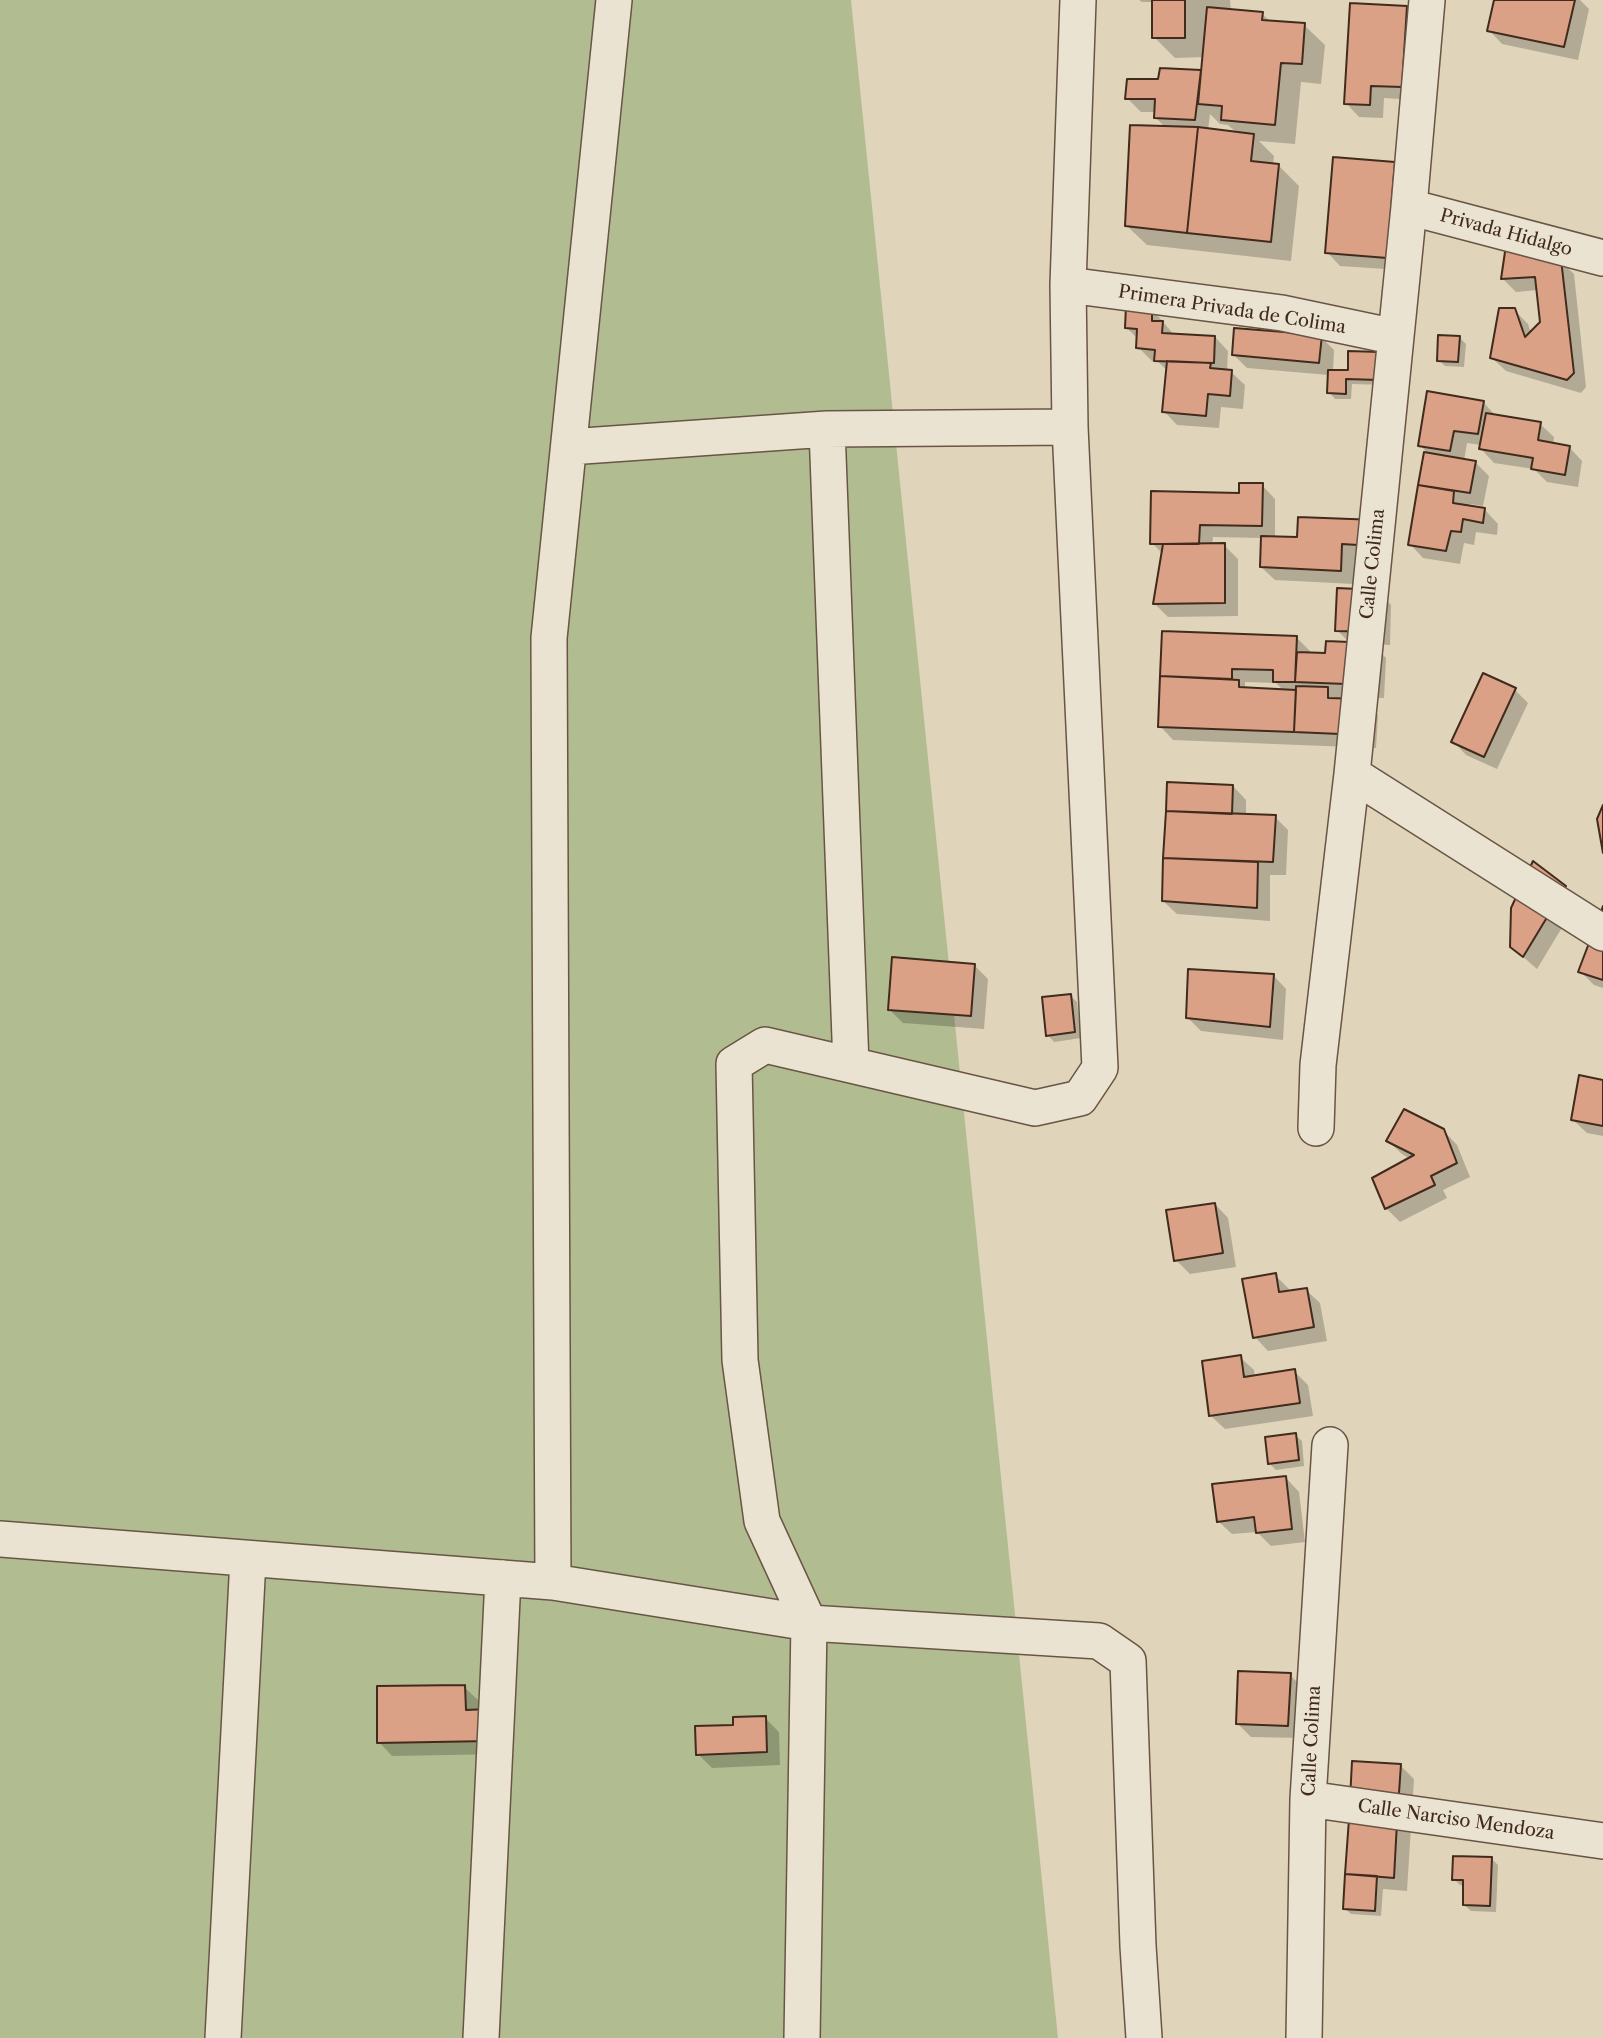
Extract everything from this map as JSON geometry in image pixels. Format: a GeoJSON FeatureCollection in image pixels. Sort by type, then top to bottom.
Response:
{"type":"FeatureCollection","features":[{"type":"Feature","properties":{"kind":"street"},"geometry":{"type":"LineString","coordinates":[[553,1582],[549,638],[614,0]]}},
{"type":"Feature","properties":{"kind":"street"},"geometry":{"type":"LineString","coordinates":[[802,2038],[810,1623],[762,1521],[740,1360],[734,1064],[765,1045],[1035,1108],[1080,1098],[1100,1068],[1070,427],[1068,285],[1078,0]]}},
{"type":"Feature","properties":{"kind":"street","name":"Calle Colima"},"geometry":{"type":"LineString","coordinates":[[1316,1128],[1318,1065],[1352,774],[1427,0]]}},
{"type":"Feature","properties":{"kind":"street","name":"Privada Hidalgo"},"geometry":{"type":"LineString","coordinates":[[1409,207],[1603,258]]}},
{"type":"Feature","properties":{"kind":"street","name":"Primera Privada de Colima"},"geometry":{"type":"LineString","coordinates":[[1068,285],[1282,313],[1396,337]]}},
{"type":"Feature","properties":{"kind":"street"},"geometry":{"type":"LineString","coordinates":[[569,447],[827,429],[1070,427]]}},
{"type":"Feature","properties":{"kind":"street"},"geometry":{"type":"LineString","coordinates":[[827,429],[851,1065]]}},
{"type":"Feature","properties":{"kind":"street"},"geometry":{"type":"LineString","coordinates":[[1352,774],[1603,933]]}},
{"type":"Feature","properties":{"kind":"street","name":"Calle Colima"},"geometry":{"type":"LineString","coordinates":[[1304,2038],[1308,1799],[1330,1445]]}},
{"type":"Feature","properties":{"kind":"street"},"geometry":{"type":"LineString","coordinates":[[0,1539],[553,1582],[810,1623],[1099,1641],[1128,1661],[1144,2038]]}},
{"type":"Feature","properties":{"kind":"street"},"geometry":{"type":"LineString","coordinates":[[223,2038],[248,1559]]}},
{"type":"Feature","properties":{"kind":"street"},"geometry":{"type":"LineString","coordinates":[[481,2038],[503,1578]]}},
{"type":"Feature","properties":{"kind":"street","name":"Calle Narciso Mendoza"},"geometry":{"type":"LineString","coordinates":[[1308,1799],[1603,1841]]}},
{"type":"Feature","properties":{"kind":"green space"},"geometry":{"type":"Polygon","coordinates":[[[0,0],[851,0],[1058,2038],[0,2038],[0,0]]]}},
{"type":"Feature","properties":{"kind":"building"},"geometry":{"type":"Polygon","coordinates":[[[1152,0],[1185,0],[1185,38],[1152,38],[1152,0]]]}},
{"type":"Feature","properties":{"kind":"building"},"geometry":{"type":"Polygon","coordinates":[[[1494,0],[1575,0],[1564,47],[1487,31],[1494,0]]]}},
{"type":"Feature","properties":{"kind":"building"},"geometry":{"type":"Polygon","coordinates":[[[1350,3],[1407,6],[1402,87],[1371,86],[1370,105],[1344,104],[1350,3]]]}},
{"type":"Feature","properties":{"kind":"building"},"geometry":{"type":"Polygon","coordinates":[[[1207,7],[1263,12],[1262,20],[1305,23],[1302,64],[1281,63],[1275,125],[1221,120],[1222,106],[1198,104],[1207,7]]]}},
{"type":"Feature","properties":{"kind":"building"},"geometry":{"type":"Polygon","coordinates":[[[1160,68],[1201,70],[1195,120],[1154,118],[1155,99],[1125,99],[1127,79],[1158,79],[1160,68]]]}},
{"type":"Feature","properties":{"kind":"building"},"geometry":{"type":"Polygon","coordinates":[[[1130,125],[1198,127],[1187,233],[1125,226],[1130,125]]]}},
{"type":"Feature","properties":{"kind":"building"},"geometry":{"type":"Polygon","coordinates":[[[1198,127],[1254,134],[1251,161],[1279,164],[1271,242],[1187,233],[1198,127]]]}},
{"type":"Feature","properties":{"kind":"building"},"geometry":{"type":"Polygon","coordinates":[[[1333,157],[1395,162],[1387,258],[1325,253],[1333,157]]]}},
{"type":"Feature","properties":{"kind":"building"},"geometry":{"type":"Polygon","coordinates":[[[1506,245],[1561,259],[1574,373],[1567,380],[1490,358],[1499,308],[1515,308],[1525,337],[1540,322],[1535,277],[1501,279],[1506,245]]]}},
{"type":"Feature","properties":{"kind":"building"},"geometry":{"type":"Polygon","coordinates":[[[1126,305],[1152,307],[1152,321],[1163,321],[1162,333],[1215,336],[1214,363],[1154,361],[1155,350],[1136,348],[1137,329],[1125,328],[1126,305]]]}},
{"type":"Feature","properties":{"kind":"building"},"geometry":{"type":"Polygon","coordinates":[[[1234,328],[1322,335],[1319,363],[1232,355],[1234,328]]]}},
{"type":"Feature","properties":{"kind":"building"},"geometry":{"type":"Polygon","coordinates":[[[1438,335],[1460,336],[1458,362],[1437,361],[1438,335]]]}},
{"type":"Feature","properties":{"kind":"building"},"geometry":{"type":"Polygon","coordinates":[[[1348,351],[1380,352],[1379,380],[1346,379],[1346,394],[1327,393],[1328,370],[1348,370],[1348,351]]]}},
{"type":"Feature","properties":{"kind":"building"},"geometry":{"type":"Polygon","coordinates":[[[1167,361],[1211,363],[1210,368],[1232,370],[1230,396],[1208,394],[1206,416],[1162,412],[1167,361]]]}},
{"type":"Feature","properties":{"kind":"building"},"geometry":{"type":"Polygon","coordinates":[[[1427,391],[1484,401],[1478,434],[1454,431],[1450,451],[1418,446],[1427,391]]]}},
{"type":"Feature","properties":{"kind":"building"},"geometry":{"type":"Polygon","coordinates":[[[1486,413],[1541,422],[1538,440],[1570,446],[1565,475],[1531,469],[1533,458],[1479,449],[1486,413]]]}},
{"type":"Feature","properties":{"kind":"building"},"geometry":{"type":"Polygon","coordinates":[[[1424,452],[1476,461],[1470,493],[1418,485],[1424,452]]]}},
{"type":"Feature","properties":{"kind":"building"},"geometry":{"type":"Polygon","coordinates":[[[1239,483],[1263,483],[1262,526],[1200,525],[1199,544],[1150,544],[1151,491],[1239,493],[1239,483]]]}},
{"type":"Feature","properties":{"kind":"building"},"geometry":{"type":"Polygon","coordinates":[[[1418,485],[1454,491],[1453,503],[1485,508],[1483,523],[1463,519],[1461,532],[1451,531],[1446,551],[1408,545],[1418,485]]]}},
{"type":"Feature","properties":{"kind":"building"},"geometry":{"type":"Polygon","coordinates":[[[1298,517],[1377,520],[1358,545],[1342,544],[1341,571],[1260,567],[1261,536],[1297,537],[1298,517]]]}},
{"type":"Feature","properties":{"kind":"building"},"geometry":{"type":"Polygon","coordinates":[[[1225,543],[1225,603],[1153,604],[1163,544],[1225,543]]]}},
{"type":"Feature","properties":{"kind":"building"},"geometry":{"type":"Polygon","coordinates":[[[1337,588],[1378,590],[1377,632],[1335,631],[1337,588]]]}},
{"type":"Feature","properties":{"kind":"building"},"geometry":{"type":"Polygon","coordinates":[[[1162,631],[1297,636],[1295,682],[1273,682],[1273,670],[1232,669],[1232,679],[1160,676],[1162,631]]]}},
{"type":"Feature","properties":{"kind":"building"},"geometry":{"type":"Polygon","coordinates":[[[1326,641],[1373,643],[1371,685],[1295,682],[1297,652],[1325,653],[1326,641]]]}},
{"type":"Feature","properties":{"kind":"building"},"geometry":{"type":"Polygon","coordinates":[[[1483,673],[1516,688],[1484,757],[1451,742],[1483,673]]]}},
{"type":"Feature","properties":{"kind":"building"},"geometry":{"type":"Polygon","coordinates":[[[1160,676],[1239,680],[1239,687],[1296,690],[1294,732],[1158,727],[1160,676]]]}},
{"type":"Feature","properties":{"kind":"building"},"geometry":{"type":"Polygon","coordinates":[[[1296,686],[1328,687],[1328,698],[1365,699],[1363,735],[1294,732],[1296,686]]]}},
{"type":"Feature","properties":{"kind":"building"},"geometry":{"type":"Polygon","coordinates":[[[1167,782],[1233,785],[1232,814],[1166,811],[1167,782]]]}},
{"type":"Feature","properties":{"kind":"building"},"geometry":{"type":"Polygon","coordinates":[[[1603,805],[1603,853],[1597,819],[1603,805]]]}},
{"type":"Feature","properties":{"kind":"building"},"geometry":{"type":"Polygon","coordinates":[[[1166,811],[1276,815],[1273,862],[1163,858],[1166,811]]]}},
{"type":"Feature","properties":{"kind":"building"},"geometry":{"type":"Polygon","coordinates":[[[1163,858],[1258,862],[1257,908],[1162,901],[1163,858]]]}},
{"type":"Feature","properties":{"kind":"building"},"geometry":{"type":"Polygon","coordinates":[[[1533,861],[1566,886],[1523,957],[1510,947],[1511,908],[1533,861]]]}},
{"type":"Feature","properties":{"kind":"building"},"geometry":{"type":"Polygon","coordinates":[[[1603,906],[1603,980],[1578,972],[1603,906]]]}},
{"type":"Feature","properties":{"kind":"building"},"geometry":{"type":"Polygon","coordinates":[[[892,957],[975,964],[971,1016],[888,1010],[892,957]]]}},
{"type":"Feature","properties":{"kind":"building"},"geometry":{"type":"Polygon","coordinates":[[[1188,969],[1274,974],[1270,1027],[1186,1018],[1188,969]]]}},
{"type":"Feature","properties":{"kind":"building"},"geometry":{"type":"Polygon","coordinates":[[[1071,994],[1075,1032],[1046,1036],[1042,997],[1071,994]]]}},
{"type":"Feature","properties":{"kind":"building"},"geometry":{"type":"Polygon","coordinates":[[[1579,1075],[1603,1080],[1603,1126],[1571,1120],[1579,1075]]]}},
{"type":"Feature","properties":{"kind":"building"},"geometry":{"type":"Polygon","coordinates":[[[1404,1109],[1444,1129],[1457,1163],[1431,1176],[1435,1185],[1385,1209],[1372,1178],[1414,1155],[1386,1141],[1404,1109]]]}},
{"type":"Feature","properties":{"kind":"building"},"geometry":{"type":"Polygon","coordinates":[[[1215,1203],[1223,1253],[1174,1261],[1166,1210],[1215,1203]]]}},
{"type":"Feature","properties":{"kind":"building"},"geometry":{"type":"Polygon","coordinates":[[[1276,1273],[1279,1292],[1307,1288],[1314,1327],[1253,1338],[1242,1279],[1276,1273]]]}},
{"type":"Feature","properties":{"kind":"building"},"geometry":{"type":"Polygon","coordinates":[[[1241,1355],[1244,1377],[1295,1369],[1300,1403],[1209,1416],[1202,1361],[1241,1355]]]}},
{"type":"Feature","properties":{"kind":"building"},"geometry":{"type":"Polygon","coordinates":[[[1296,1433],[1299,1460],[1268,1464],[1265,1437],[1296,1433]]]}},
{"type":"Feature","properties":{"kind":"building"},"geometry":{"type":"Polygon","coordinates":[[[1286,1476],[1292,1529],[1256,1533],[1254,1517],[1217,1522],[1212,1484],[1286,1476]]]}},
{"type":"Feature","properties":{"kind":"building"},"geometry":{"type":"Polygon","coordinates":[[[1238,1671],[1291,1673],[1288,1726],[1236,1724],[1238,1671]]]}},
{"type":"Feature","properties":{"kind":"building"},"geometry":{"type":"Polygon","coordinates":[[[465,1685],[466,1710],[489,1709],[490,1741],[377,1743],[377,1686],[465,1685]]]}},
{"type":"Feature","properties":{"kind":"building"},"geometry":{"type":"Polygon","coordinates":[[[766,1716],[767,1752],[696,1755],[695,1726],[733,1725],[733,1717],[766,1716]]]}},
{"type":"Feature","properties":{"kind":"building"},"geometry":{"type":"Polygon","coordinates":[[[1352,1761],[1401,1764],[1397,1822],[1349,1819],[1352,1761]]]}},
{"type":"Feature","properties":{"kind":"building"},"geometry":{"type":"Polygon","coordinates":[[[1349,1819],[1397,1822],[1394,1878],[1345,1874],[1349,1819]]]}},
{"type":"Feature","properties":{"kind":"building"},"geometry":{"type":"Polygon","coordinates":[[[1453,1856],[1492,1857],[1490,1906],[1463,1905],[1463,1880],[1452,1880],[1453,1856]]]}},
{"type":"Feature","properties":{"kind":"building"},"geometry":{"type":"Polygon","coordinates":[[[1345,1874],[1377,1876],[1375,1911],[1343,1909],[1345,1874]]]}}]}
